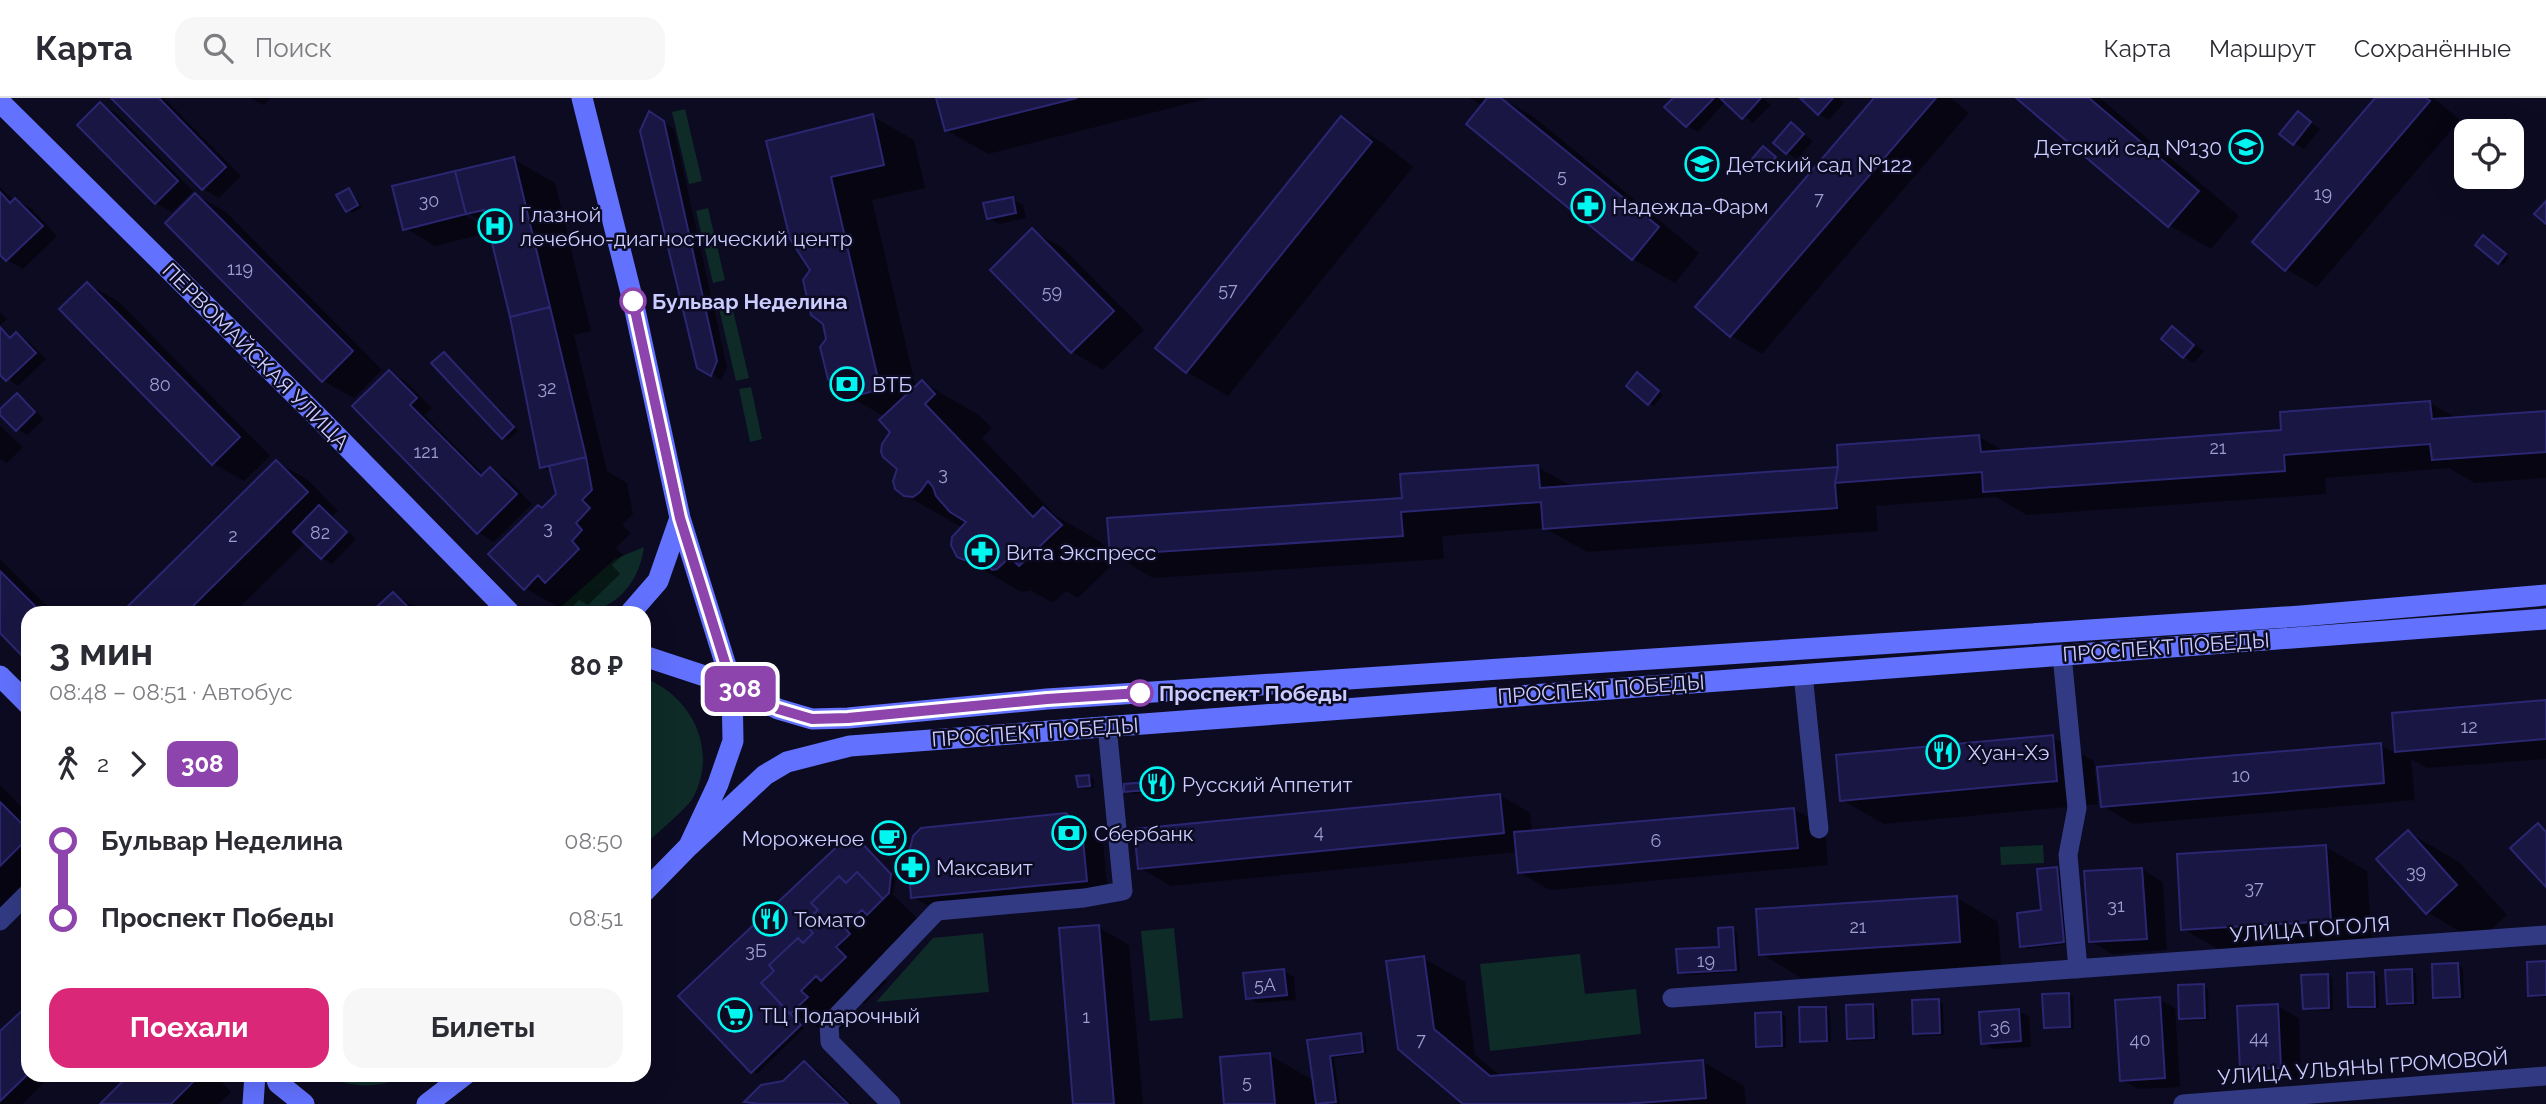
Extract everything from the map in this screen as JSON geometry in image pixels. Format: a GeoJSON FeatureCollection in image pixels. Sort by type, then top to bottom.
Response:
{"type":"FeatureCollection","features":[{"type":"Feature","properties":{"kind":"main road"},"geometry":{"type":"LineString","coordinates":[[582,98],[633,301],[680,518],[732,685],[733,741],[718,784],[689,846]]}},
{"type":"Feature","properties":{"kind":"main road","name":"ПЕРВОМАЙСКАЯ УЛИЦА"},"geometry":{"type":"LineString","coordinates":[[0,102],[503,606]]}},
{"type":"Feature","properties":{"kind":"main road"},"geometry":{"type":"LineString","coordinates":[[636,606],[658,581],[680,518]]}},
{"type":"Feature","properties":{"kind":"main road","name":"ПРОСПЕКТ ПОБЕДЫ"},"geometry":{"type":"LineString","coordinates":[[651,658],[732,685],[778,709],[812,719],[848,718],[1047,699],[2301,616],[2546,595]]}},
{"type":"Feature","properties":{"kind":"main road","name":"ПРОСПЕКТ ПОБЕДЫ"},"geometry":{"type":"LineString","coordinates":[[651,885],[765,775],[787,762],[850,746],[2546,619]]}},
{"type":"Feature","properties":{"kind":"main road"},"geometry":{"type":"LineString","coordinates":[[0,676],[21,697]]}},
{"type":"Feature","properties":{"kind":"main road"},"geometry":{"type":"LineString","coordinates":[[253,1104],[254,1082]]}},
{"type":"Feature","properties":{"kind":"main road"},"geometry":{"type":"LineString","coordinates":[[278,1082],[304,1104]]}},
{"type":"Feature","properties":{"kind":"main road"},"geometry":{"type":"LineString","coordinates":[[427,1104],[456,1082]]}},
{"type":"Feature","properties":{"kind":"street"},"geometry":{"type":"LineString","coordinates":[[2062,655],[2077,808],[2068,855],[2078,969]]}},
{"type":"Feature","properties":{"kind":"street"},"geometry":{"type":"LineString","coordinates":[[1803,674],[1819,829]]}},
{"type":"Feature","properties":{"kind":"street"},"geometry":{"type":"LineString","coordinates":[[891,1104],[831,1042],[829,1024],[937,911],[1084,898],[1123,891],[1107,726]]}},
{"type":"Feature","properties":{"kind":"street"},"geometry":{"type":"LineString","coordinates":[[0,921],[21,900]]}},
{"type":"Feature","properties":{"kind":"street","name":"УЛИЦА ГОГОЛЯ"},"geometry":{"type":"LineString","coordinates":[[1672,998],[2546,935]]}},
{"type":"Feature","properties":{"kind":"street","name":"УЛИЦА УЛЬЯНЫ ГРОМОВОЙ"},"geometry":{"type":"LineString","coordinates":[[2183,1104],[2398,1096],[2546,1076]]}},
{"type":"Feature","properties":{"kind":"green space"},"geometry":{"type":"Polygon","coordinates":[[[685,109],[702,181],[689,184],[672,112],[685,109]]]}},
{"type":"Feature","properties":{"kind":"green space"},"geometry":{"type":"Polygon","coordinates":[[[708,208],[725,280],[713,283],[696,211],[708,208]]]}},
{"type":"Feature","properties":{"kind":"green space"},"geometry":{"type":"Polygon","coordinates":[[[732,306],[749,378],[736,381],[719,309],[732,306]]]}},
{"type":"Feature","properties":{"kind":"green space"},"geometry":{"type":"Polygon","coordinates":[[[751,387],[762,439],[750,442],[739,389],[751,387]]]}},
{"type":"Feature","properties":{"kind":"green space"},"geometry":{"type":"Polygon","coordinates":[[[644,547],[634,579],[614,600],[605,606],[562,606],[615,559],[644,547]]]}},
{"type":"Feature","properties":{"kind":"green space"},"geometry":{"type":"Polygon","coordinates":[[[651,681],[675,697],[687,710],[701,742],[701,778],[694,796],[651,839],[651,681]]]}},
{"type":"Feature","properties":{"kind":"green space"},"geometry":{"type":"Polygon","coordinates":[[[2043,845],[2044,863],[2001,865],[2000,847],[2043,845]]]}},
{"type":"Feature","properties":{"kind":"green space"},"geometry":{"type":"Polygon","coordinates":[[[1174,928],[1183,1018],[1150,1021],[1141,931],[1174,928]]]}},
{"type":"Feature","properties":{"kind":"green space"},"geometry":{"type":"Polygon","coordinates":[[[983,933],[989,992],[876,1002],[933,938],[983,933]]]}},
{"type":"Feature","properties":{"kind":"green space"},"geometry":{"type":"Polygon","coordinates":[[[1580,954],[1585,994],[1636,989],[1641,1034],[1490,1051],[1480,964],[1580,954]]]}},
{"type":"Feature","properties":{"kind":"green space"},"geometry":{"type":"Polygon","coordinates":[[[343,1082],[389,1082],[366,1086],[343,1082]]]}},
{"type":"Feature","properties":{"kind":"building"},"geometry":{"type":"Polygon","coordinates":[[[111,98],[159,98],[226,167],[202,190],[111,98]]]}},
{"type":"Feature","properties":{"kind":"building"},"geometry":{"type":"Polygon","coordinates":[[[936,98],[1077,98],[945,131],[936,98]]]}},
{"type":"Feature","properties":{"kind":"building"},"geometry":{"type":"Polygon","coordinates":[[[1487,98],[1501,98],[1659,227],[1632,260],[1466,124],[1487,98]]]}},
{"type":"Feature","properties":{"kind":"building"},"geometry":{"type":"Polygon","coordinates":[[[1673,98],[1714,98],[1686,127],[1664,107],[1673,98]]]}},
{"type":"Feature","properties":{"kind":"building"},"geometry":{"type":"Polygon","coordinates":[[[1720,98],[1761,98],[1742,119],[1720,98]]]}},
{"type":"Feature","properties":{"kind":"building"},"geometry":{"type":"Polygon","coordinates":[[[1800,98],[1833,98],[1818,115],[1800,98]]]}},
{"type":"Feature","properties":{"kind":"building"},"geometry":{"type":"Polygon","coordinates":[[[1874,98],[1936,98],[1730,337],[1695,307],[1874,98]]]}},
{"type":"Feature","properties":{"kind":"building"},"geometry":{"type":"Polygon","coordinates":[[[2016,98],[2089,98],[2199,191],[2168,227],[2016,98]]]}},
{"type":"Feature","properties":{"kind":"building"},"geometry":{"type":"Polygon","coordinates":[[[2375,98],[2426,98],[2430,101],[2285,271],[2252,242],[2375,98]]]}},
{"type":"Feature","properties":{"kind":"building"},"geometry":{"type":"Polygon","coordinates":[[[100,102],[178,181],[155,204],[77,125],[100,102]]]}},
{"type":"Feature","properties":{"kind":"building"},"geometry":{"type":"Polygon","coordinates":[[[649,111],[664,121],[717,361],[711,376],[697,368],[640,131],[649,111]]]}},
{"type":"Feature","properties":{"kind":"building"},"geometry":{"type":"Polygon","coordinates":[[[2298,111],[2311,122],[2293,145],[2279,134],[2298,111]]]}},
{"type":"Feature","properties":{"kind":"building"},"geometry":{"type":"Polygon","coordinates":[[[873,114],[884,165],[831,177],[878,379],[874,391],[848,398],[828,379],[820,347],[826,339],[823,324],[811,315],[803,280],[810,270],[790,239],[766,141],[873,114]]]}},
{"type":"Feature","properties":{"kind":"building"},"geometry":{"type":"Polygon","coordinates":[[[1341,116],[1372,142],[1186,373],[1155,348],[1341,116]]]}},
{"type":"Feature","properties":{"kind":"building"},"geometry":{"type":"Polygon","coordinates":[[[1791,122],[1804,134],[1786,154],[1773,143],[1791,122]]]}},
{"type":"Feature","properties":{"kind":"building"},"geometry":{"type":"Polygon","coordinates":[[[1763,146],[1776,157],[1764,170],[1752,159],[1763,146]]]}},
{"type":"Feature","properties":{"kind":"building"},"geometry":{"type":"Polygon","coordinates":[[[514,157],[550,307],[510,317],[484,210],[466,214],[455,171],[514,157]]]}},
{"type":"Feature","properties":{"kind":"building"},"geometry":{"type":"Polygon","coordinates":[[[455,171],[466,214],[403,230],[392,186],[455,171]]]}},
{"type":"Feature","properties":{"kind":"building"},"geometry":{"type":"Polygon","coordinates":[[[349,188],[358,205],[346,212],[336,195],[349,188]]]}},
{"type":"Feature","properties":{"kind":"building"},"geometry":{"type":"Polygon","coordinates":[[[0,192],[10,203],[15,198],[43,226],[6,261],[0,255],[0,192]]]}},
{"type":"Feature","properties":{"kind":"building"},"geometry":{"type":"Polygon","coordinates":[[[195,193],[353,351],[322,382],[165,223],[195,193]]]}},
{"type":"Feature","properties":{"kind":"building"},"geometry":{"type":"Polygon","coordinates":[[[1013,197],[1016,213],[987,219],[983,203],[1013,197]]]}},
{"type":"Feature","properties":{"kind":"building"},"geometry":{"type":"Polygon","coordinates":[[[2546,201],[2546,224],[2534,214],[2546,201]]]}},
{"type":"Feature","properties":{"kind":"building"},"geometry":{"type":"Polygon","coordinates":[[[1032,228],[1114,311],[1071,353],[990,270],[1032,228]]]}},
{"type":"Feature","properties":{"kind":"building"},"geometry":{"type":"Polygon","coordinates":[[[2483,235],[2506,254],[2498,264],[2475,245],[2483,235]]]}},
{"type":"Feature","properties":{"kind":"building"},"geometry":{"type":"Polygon","coordinates":[[[87,282],[240,437],[212,465],[59,309],[87,282]]]}},
{"type":"Feature","properties":{"kind":"building"},"geometry":{"type":"Polygon","coordinates":[[[550,307],[586,457],[540,468],[510,317],[550,307]]]}},
{"type":"Feature","properties":{"kind":"building"},"geometry":{"type":"Polygon","coordinates":[[[2172,326],[2194,345],[2183,358],[2161,339],[2172,326]]]}},
{"type":"Feature","properties":{"kind":"building"},"geometry":{"type":"Polygon","coordinates":[[[0,327],[10,338],[16,332],[36,353],[6,381],[0,375],[0,327]]]}},
{"type":"Feature","properties":{"kind":"building"},"geometry":{"type":"Polygon","coordinates":[[[444,352],[514,427],[502,439],[431,363],[444,352]]]}},
{"type":"Feature","properties":{"kind":"building"},"geometry":{"type":"Polygon","coordinates":[[[389,370],[417,398],[410,405],[481,476],[490,467],[517,494],[477,534],[352,406],[389,370]]]}},
{"type":"Feature","properties":{"kind":"building"},"geometry":{"type":"Polygon","coordinates":[[[1637,372],[1659,391],[1648,405],[1626,386],[1637,372]]]}},
{"type":"Feature","properties":{"kind":"building"},"geometry":{"type":"Polygon","coordinates":[[[922,380],[935,394],[925,404],[1033,517],[1043,507],[1062,525],[1019,566],[1010,557],[997,569],[992,570],[979,557],[964,560],[957,557],[951,545],[952,537],[966,522],[950,512],[936,496],[928,481],[913,497],[904,496],[895,489],[893,481],[897,469],[881,452],[882,444],[890,432],[879,420],[922,380]]]}},
{"type":"Feature","properties":{"kind":"building"},"geometry":{"type":"Polygon","coordinates":[[[17,393],[35,412],[16,431],[0,415],[0,409],[17,393]]]}},
{"type":"Feature","properties":{"kind":"building"},"geometry":{"type":"Polygon","coordinates":[[[2430,401],[2432,419],[2546,411],[2546,452],[2432,460],[2430,444],[2284,455],[2285,471],[1983,492],[1982,472],[1835,483],[1838,467],[1837,445],[1979,435],[1981,452],[2281,430],[2280,412],[2430,401]]]}},
{"type":"Feature","properties":{"kind":"building"},"geometry":{"type":"Polygon","coordinates":[[[586,457],[592,490],[582,500],[590,508],[576,523],[582,530],[572,541],[579,549],[545,583],[538,575],[524,590],[488,554],[538,505],[542,508],[556,494],[549,466],[586,457]]]}},
{"type":"Feature","properties":{"kind":"building"},"geometry":{"type":"Polygon","coordinates":[[[276,460],[308,492],[193,606],[128,606],[276,460]]]}},
{"type":"Feature","properties":{"kind":"building"},"geometry":{"type":"Polygon","coordinates":[[[1538,465],[1540,488],[1838,467],[1835,483],[1837,508],[1543,529],[1541,502],[1401,512],[1403,536],[1110,555],[1107,518],[1402,498],[1400,474],[1538,465]]]}},
{"type":"Feature","properties":{"kind":"building"},"geometry":{"type":"Polygon","coordinates":[[[319,505],[347,532],[321,559],[293,532],[319,505]]]}},
{"type":"Feature","properties":{"kind":"building"},"geometry":{"type":"Polygon","coordinates":[[[0,571],[35,606],[21,606],[21,655],[0,633],[0,571]]]}},
{"type":"Feature","properties":{"kind":"building"},"geometry":{"type":"Polygon","coordinates":[[[393,592],[407,606],[378,606],[393,592]]]}},
{"type":"Feature","properties":{"kind":"building"},"geometry":{"type":"Polygon","coordinates":[[[2546,700],[2546,739],[2395,752],[2392,713],[2546,700]]]}},
{"type":"Feature","properties":{"kind":"building"},"geometry":{"type":"Polygon","coordinates":[[[2053,735],[2057,781],[1840,801],[1836,755],[2053,735]]]}},
{"type":"Feature","properties":{"kind":"building"},"geometry":{"type":"Polygon","coordinates":[[[2381,743],[2384,783],[2101,807],[2097,767],[2381,743]]]}},
{"type":"Feature","properties":{"kind":"building"},"geometry":{"type":"Polygon","coordinates":[[[1089,775],[1090,786],[1078,787],[1076,776],[1089,775]]]}},
{"type":"Feature","properties":{"kind":"building"},"geometry":{"type":"Polygon","coordinates":[[[1171,780],[1172,788],[1124,792],[1124,784],[1171,780]]]}},
{"type":"Feature","properties":{"kind":"building"},"geometry":{"type":"Polygon","coordinates":[[[1500,794],[1504,833],[1138,869],[1134,829],[1500,794]]]}},
{"type":"Feature","properties":{"kind":"building"},"geometry":{"type":"Polygon","coordinates":[[[0,802],[21,823],[21,845],[0,866],[0,802]]]}},
{"type":"Feature","properties":{"kind":"building"},"geometry":{"type":"Polygon","coordinates":[[[1794,808],[1798,848],[1518,873],[1514,832],[1794,808]]]}},
{"type":"Feature","properties":{"kind":"building"},"geometry":{"type":"Polygon","coordinates":[[[1066,813],[1082,830],[1087,881],[911,898],[908,857],[913,836],[921,828],[1066,813]]]}},
{"type":"Feature","properties":{"kind":"building"},"geometry":{"type":"Polygon","coordinates":[[[2538,823],[2546,832],[2546,887],[2510,848],[2538,823]]]}},
{"type":"Feature","properties":{"kind":"building"},"geometry":{"type":"Polygon","coordinates":[[[2408,830],[2457,885],[2426,914],[2376,859],[2408,830]]]}},
{"type":"Feature","properties":{"kind":"building"},"geometry":{"type":"Polygon","coordinates":[[[845,839],[858,839],[891,874],[889,893],[883,899],[857,872],[846,883],[839,876],[811,903],[818,910],[804,923],[813,933],[803,943],[798,938],[769,965],[774,971],[761,983],[801,1025],[751,1073],[678,996],[845,839]]]}},
{"type":"Feature","properties":{"kind":"building"},"geometry":{"type":"Polygon","coordinates":[[[2326,845],[2331,921],[2181,930],[2177,854],[2326,845]]]}},
{"type":"Feature","properties":{"kind":"building"},"geometry":{"type":"Polygon","coordinates":[[[2057,867],[2064,942],[2020,947],[2017,913],[2041,910],[2037,869],[2057,867]]]}},
{"type":"Feature","properties":{"kind":"building"},"geometry":{"type":"Polygon","coordinates":[[[2142,868],[2147,939],[2089,942],[2084,871],[2142,868]]]}},
{"type":"Feature","properties":{"kind":"building"},"geometry":{"type":"Polygon","coordinates":[[[857,872],[883,899],[867,915],[862,910],[844,927],[850,934],[836,947],[846,957],[821,981],[816,976],[801,991],[808,997],[790,1014],[761,983],[774,971],[769,965],[798,938],[803,943],[813,933],[804,923],[818,910],[811,903],[839,876],[846,883],[857,872]]]}},
{"type":"Feature","properties":{"kind":"building"},"geometry":{"type":"Polygon","coordinates":[[[1957,896],[1960,942],[1759,955],[1756,909],[1957,896]]]}},
{"type":"Feature","properties":{"kind":"building"},"geometry":{"type":"Polygon","coordinates":[[[1099,925],[1114,1104],[1073,1104],[1059,928],[1099,925]]]}},
{"type":"Feature","properties":{"kind":"building"},"geometry":{"type":"Polygon","coordinates":[[[1733,927],[1736,970],[1678,973],[1676,949],[1719,947],[1718,928],[1733,927]]]}},
{"type":"Feature","properties":{"kind":"building"},"geometry":{"type":"Polygon","coordinates":[[[1424,956],[1434,1029],[1490,1076],[1703,1060],[1706,1098],[1624,1104],[1463,1104],[1398,1049],[1386,961],[1424,956]]]}},
{"type":"Feature","properties":{"kind":"building"},"geometry":{"type":"Polygon","coordinates":[[[2546,961],[2546,995],[2528,996],[2527,962],[2546,961]]]}},
{"type":"Feature","properties":{"kind":"building"},"geometry":{"type":"Polygon","coordinates":[[[2458,963],[2460,997],[2433,998],[2432,964],[2458,963]]]}},
{"type":"Feature","properties":{"kind":"building"},"geometry":{"type":"Polygon","coordinates":[[[1284,969],[1287,995],[1246,999],[1243,973],[1284,969]]]}},
{"type":"Feature","properties":{"kind":"building"},"geometry":{"type":"Polygon","coordinates":[[[2412,969],[2413,1003],[2387,1004],[2385,970],[2412,969]]]}},
{"type":"Feature","properties":{"kind":"building"},"geometry":{"type":"Polygon","coordinates":[[[2374,972],[2375,1007],[2348,1007],[2347,973],[2374,972]]]}},
{"type":"Feature","properties":{"kind":"building"},"geometry":{"type":"Polygon","coordinates":[[[2328,974],[2329,1008],[2303,1009],[2301,975],[2328,974]]]}},
{"type":"Feature","properties":{"kind":"building"},"geometry":{"type":"Polygon","coordinates":[[[2204,984],[2205,1018],[2179,1019],[2178,985],[2204,984]]]}},
{"type":"Feature","properties":{"kind":"building"},"geometry":{"type":"Polygon","coordinates":[[[2069,993],[2070,1027],[2044,1028],[2042,994],[2069,993]]]}},
{"type":"Feature","properties":{"kind":"building"},"geometry":{"type":"Polygon","coordinates":[[[2160,997],[2165,1078],[2120,1081],[2115,1000],[2160,997]]]}},
{"type":"Feature","properties":{"kind":"building"},"geometry":{"type":"Polygon","coordinates":[[[1939,999],[1940,1033],[1913,1034],[1912,1000],[1939,999]]]}},
{"type":"Feature","properties":{"kind":"building"},"geometry":{"type":"Polygon","coordinates":[[[1873,1004],[1874,1038],[1847,1039],[1846,1005],[1873,1004]]]}},
{"type":"Feature","properties":{"kind":"building"},"geometry":{"type":"Polygon","coordinates":[[[2278,1004],[2281,1068],[2240,1069],[2237,1006],[2278,1004]]]}},
{"type":"Feature","properties":{"kind":"building"},"geometry":{"type":"Polygon","coordinates":[[[1799,1007],[1826,1007],[1827,1041],[1800,1042],[1799,1007]]]}},
{"type":"Feature","properties":{"kind":"building"},"geometry":{"type":"Polygon","coordinates":[[[2019,1009],[2021,1041],[1981,1044],[1979,1012],[2019,1009]]]}},
{"type":"Feature","properties":{"kind":"building"},"geometry":{"type":"Polygon","coordinates":[[[21,1012],[21,1081],[0,1101],[0,1031],[21,1012]]]}},
{"type":"Feature","properties":{"kind":"building"},"geometry":{"type":"Polygon","coordinates":[[[1781,1012],[1782,1046],[1756,1047],[1755,1013],[1781,1012]]]}},
{"type":"Feature","properties":{"kind":"building"},"geometry":{"type":"Polygon","coordinates":[[[1361,1033],[1363,1052],[1330,1056],[1336,1102],[1316,1104],[1307,1040],[1361,1033]]]}},
{"type":"Feature","properties":{"kind":"building"},"geometry":{"type":"Polygon","coordinates":[[[1270,1053],[1275,1104],[1224,1104],[1220,1057],[1270,1053]]]}},
{"type":"Feature","properties":{"kind":"building"},"geometry":{"type":"Polygon","coordinates":[[[804,1061],[848,1104],[744,1102],[761,1085],[783,1081],[804,1061]]]}},
{"type":"Feature","properties":{"kind":"building"},"geometry":{"type":"Polygon","coordinates":[[[122,1082],[193,1082],[171,1104],[100,1104],[122,1082]]]}},
{"type":"Feature","properties":{"kind":"bus line","name":"308"},"geometry":{"type":"LineString","coordinates":[[633,301],[680,518],[732,685],[778,709],[812,719],[1140,693]]}},
{"type":"Feature","properties":{"kind":"place","name":"Детский сад №130"},"geometry":{"type":"Point","coordinates":[2246,147]}},
{"type":"Feature","properties":{"kind":"place","name":"Детский сад №122"},"geometry":{"type":"Point","coordinates":[1702,164]}},
{"type":"Feature","properties":{"kind":"place","name":"Надежда-Фарм"},"geometry":{"type":"Point","coordinates":[1588,206]}},
{"type":"Feature","properties":{"kind":"place","name":"Глазной лечебно-диагностический центр"},"geometry":{"type":"Point","coordinates":[495,226]}},
{"type":"Feature","properties":{"kind":"place","name":"Бульвар Неделина"},"geometry":{"type":"Point","coordinates":[633,301]}},
{"type":"Feature","properties":{"kind":"place","name":"ВТБ"},"geometry":{"type":"Point","coordinates":[847,384]}},
{"type":"Feature","properties":{"kind":"place","name":"Вита Экспресс"},"geometry":{"type":"Point","coordinates":[982,552]}},
{"type":"Feature","properties":{"kind":"place","name":"Проспект Победы"},"geometry":{"type":"Point","coordinates":[1140,693]}},
{"type":"Feature","properties":{"kind":"place","name":"Хуан-Хэ"},"geometry":{"type":"Point","coordinates":[1943,752]}},
{"type":"Feature","properties":{"kind":"place","name":"Русский Аппетит"},"geometry":{"type":"Point","coordinates":[1157,784]}},
{"type":"Feature","properties":{"kind":"place","name":"Сбербанк"},"geometry":{"type":"Point","coordinates":[1069,833]}},
{"type":"Feature","properties":{"kind":"place","name":"Мороженое"},"geometry":{"type":"Point","coordinates":[889,838]}},
{"type":"Feature","properties":{"kind":"place","name":"Максавит"},"geometry":{"type":"Point","coordinates":[912,867]}},
{"type":"Feature","properties":{"kind":"place","name":"Томато"},"geometry":{"type":"Point","coordinates":[770,919]}},
{"type":"Feature","properties":{"kind":"place","name":"ТЦ Подарочный"},"geometry":{"type":"Point","coordinates":[735,1015]}}]}
